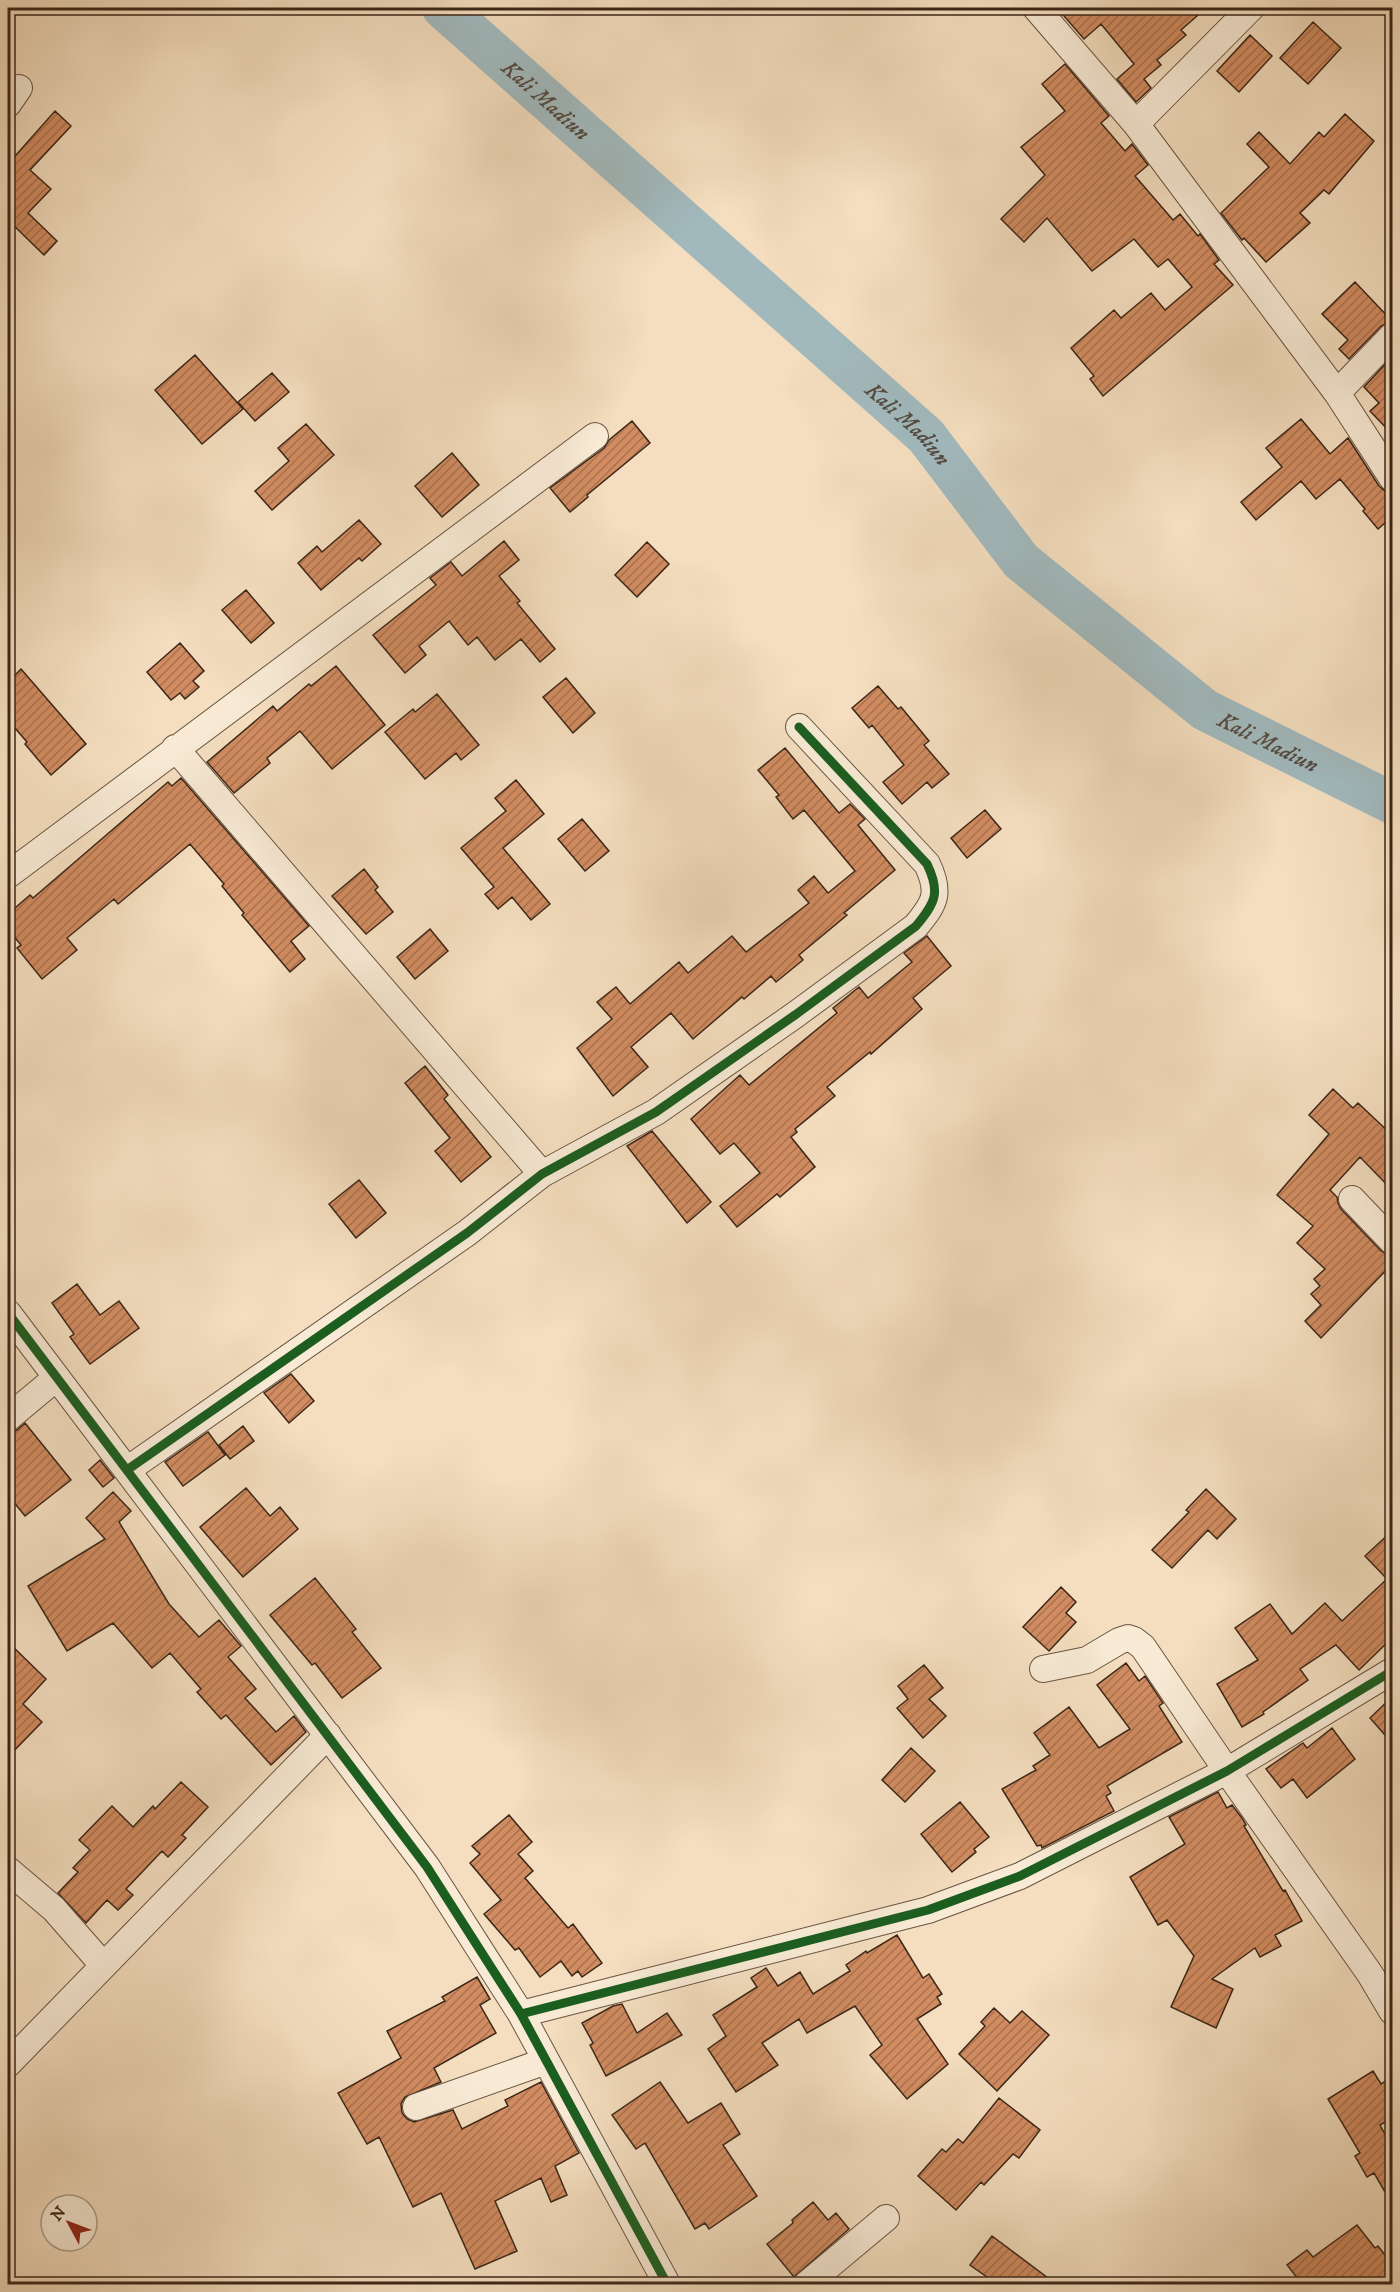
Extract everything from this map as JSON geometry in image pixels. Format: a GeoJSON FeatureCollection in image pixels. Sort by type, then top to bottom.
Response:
{"type":"FeatureCollection","features":[{"type":"Feature","properties":{"kind":"street"},"geometry":{"type":"LineString","coordinates":[[1036,8],[1136,124],[1337,393],[1392,478]]}},
{"type":"Feature","properties":{"kind":"street"},"geometry":{"type":"LineString","coordinates":[[1136,124],[1251,8]]}},
{"type":"Feature","properties":{"kind":"street"},"geometry":{"type":"LineString","coordinates":[[1337,393],[1392,336]]}},
{"type":"Feature","properties":{"kind":"street"},"geometry":{"type":"LineString","coordinates":[[8,875],[595,436]]}},
{"type":"Feature","properties":{"kind":"street"},"geometry":{"type":"LineString","coordinates":[[127,1470],[467,1233],[542,1174],[656,1112],[795,1015],[916,926],[928,911],[936,894],[935,880],[927,864],[799,727]]}},
{"type":"Feature","properties":{"kind":"street"},"geometry":{"type":"LineString","coordinates":[[175,748],[542,1174]]}},
{"type":"Feature","properties":{"kind":"street"},"geometry":{"type":"LineString","coordinates":[[1352,1199],[1392,1241]]}},
{"type":"Feature","properties":{"kind":"street"},"geometry":{"type":"LineString","coordinates":[[8,1314],[427,1867],[521,2014],[668,2284]]}},
{"type":"Feature","properties":{"kind":"street"},"geometry":{"type":"LineString","coordinates":[[8,1418],[56,1378]]}},
{"type":"Feature","properties":{"kind":"street"},"geometry":{"type":"LineString","coordinates":[[1043,1669],[1087,1660],[1128,1638],[1143,1647],[1370,1974],[1392,2011]]}},
{"type":"Feature","properties":{"kind":"street"},"geometry":{"type":"LineString","coordinates":[[521,2014],[928,1910],[1020,1876],[1227,1771],[1392,1671]]}},
{"type":"Feature","properties":{"kind":"street"},"geometry":{"type":"LineString","coordinates":[[8,2064],[328,1735]]}},
{"type":"Feature","properties":{"kind":"street"},"geometry":{"type":"LineString","coordinates":[[8,1870],[54,1909],[103,1965]]}},
{"type":"Feature","properties":{"kind":"street"},"geometry":{"type":"LineString","coordinates":[[416,2107],[546,2061]]}},
{"type":"Feature","properties":{"kind":"street"},"geometry":{"type":"LineString","coordinates":[[807,2284],[886,2218]]}},
{"type":"Feature","properties":{"kind":"building"},"geometry":{"type":"Polygon","coordinates":[[[1057,8],[1206,8],[1181,30],[1186,35],[1157,60],[1161,65],[1144,79],[1151,88],[1136,102],[1117,79],[1134,64],[1101,24],[1084,39],[1057,8]]]}},
{"type":"Feature","properties":{"kind":"building"},"geometry":{"type":"Polygon","coordinates":[[[1313,22],[1341,48],[1308,84],[1280,58],[1313,22]]]}},
{"type":"Feature","properties":{"kind":"building"},"geometry":{"type":"Polygon","coordinates":[[[1250,35],[1272,56],[1239,92],[1217,71],[1250,35]]]}},
{"type":"Feature","properties":{"kind":"building"},"geometry":{"type":"Polygon","coordinates":[[[1065,64],[1109,116],[1101,123],[1125,151],[1132,144],[1148,165],[1135,176],[1173,220],[1180,214],[1198,236],[1200,234],[1219,260],[1214,264],[1233,285],[1103,396],[1090,379],[1094,376],[1071,348],[1114,310],[1121,318],[1151,293],[1165,310],[1192,287],[1168,259],[1158,267],[1134,239],[1092,271],[1047,218],[1024,242],[1001,219],[1045,175],[1021,147],[1065,111],[1042,84],[1065,64]]]}},
{"type":"Feature","properties":{"kind":"building"},"geometry":{"type":"Polygon","coordinates":[[[55,111],[71,126],[30,170],[51,189],[28,213],[57,241],[44,255],[8,220],[8,164],[55,111]]]}},
{"type":"Feature","properties":{"kind":"building"},"geometry":{"type":"Polygon","coordinates":[[[1345,114],[1374,141],[1329,194],[1324,190],[1300,213],[1310,223],[1266,262],[1244,238],[1242,240],[1221,213],[1269,167],[1247,144],[1259,132],[1290,164],[1319,132],[1324,137],[1345,114]]]}},
{"type":"Feature","properties":{"kind":"building"},"geometry":{"type":"Polygon","coordinates":[[[1355,282],[1392,321],[1381,326],[1349,359],[1339,349],[1348,340],[1322,314],[1355,282]]]}},
{"type":"Feature","properties":{"kind":"building"},"geometry":{"type":"Polygon","coordinates":[[[195,355],[243,409],[202,444],[155,390],[195,355]]]}},
{"type":"Feature","properties":{"kind":"building"},"geometry":{"type":"Polygon","coordinates":[[[1392,357],[1392,434],[1370,411],[1379,403],[1364,387],[1392,357]]]}},
{"type":"Feature","properties":{"kind":"building"},"geometry":{"type":"Polygon","coordinates":[[[272,373],[289,392],[255,421],[238,402],[272,373]]]}},
{"type":"Feature","properties":{"kind":"building"},"geometry":{"type":"Polygon","coordinates":[[[1301,419],[1330,454],[1348,438],[1379,486],[1392,493],[1392,517],[1378,529],[1340,479],[1316,499],[1301,481],[1256,520],[1241,502],[1282,467],[1266,448],[1301,419]]]}},
{"type":"Feature","properties":{"kind":"building"},"geometry":{"type":"Polygon","coordinates":[[[632,421],[650,443],[570,512],[550,488],[604,448],[609,440],[632,421]]]}},
{"type":"Feature","properties":{"kind":"building"},"geometry":{"type":"Polygon","coordinates":[[[306,424],[334,455],[272,510],[255,491],[289,461],[278,448],[306,424]]]}},
{"type":"Feature","properties":{"kind":"building"},"geometry":{"type":"Polygon","coordinates":[[[452,453],[479,485],[442,517],[415,486],[452,453]]]}},
{"type":"Feature","properties":{"kind":"building"},"geometry":{"type":"Polygon","coordinates":[[[359,520],[381,544],[362,561],[359,558],[321,590],[298,563],[317,546],[322,552],[359,520]]]}},
{"type":"Feature","properties":{"kind":"building"},"geometry":{"type":"Polygon","coordinates":[[[504,541],[519,560],[499,576],[520,601],[517,603],[555,649],[540,662],[521,639],[495,660],[477,637],[468,645],[449,621],[419,646],[426,655],[405,673],[373,635],[436,585],[430,578],[451,562],[462,576],[504,541]]]}},
{"type":"Feature","properties":{"kind":"building"},"geometry":{"type":"Polygon","coordinates":[[[647,542],[669,564],[637,597],[615,575],[647,542]]]}},
{"type":"Feature","properties":{"kind":"building"},"geometry":{"type":"Polygon","coordinates":[[[246,590],[274,623],[251,643],[222,610],[246,590]]]}},
{"type":"Feature","properties":{"kind":"building"},"geometry":{"type":"Polygon","coordinates":[[[180,643],[204,671],[193,681],[199,687],[185,699],[180,693],[171,700],[147,672],[180,643]]]}},
{"type":"Feature","properties":{"kind":"building"},"geometry":{"type":"Polygon","coordinates":[[[336,666],[385,725],[332,769],[300,731],[267,758],[270,763],[234,793],[207,762],[273,706],[277,711],[309,684],[311,686],[336,666]]]}},
{"type":"Feature","properties":{"kind":"building"},"geometry":{"type":"Polygon","coordinates":[[[21,669],[86,744],[51,775],[8,720],[8,682],[21,669]]]}},
{"type":"Feature","properties":{"kind":"building"},"geometry":{"type":"Polygon","coordinates":[[[566,678],[595,713],[573,733],[543,697],[566,678]]]}},
{"type":"Feature","properties":{"kind":"building"},"geometry":{"type":"Polygon","coordinates":[[[878,686],[898,709],[901,707],[929,741],[924,745],[949,774],[932,788],[927,782],[902,804],[883,782],[904,765],[872,725],[869,728],[852,708],[878,686]]]}},
{"type":"Feature","properties":{"kind":"building"},"geometry":{"type":"Polygon","coordinates":[[[437,694],[479,745],[461,760],[456,753],[425,779],[385,732],[413,709],[415,712],[437,694]]]}},
{"type":"Feature","properties":{"kind":"building"},"geometry":{"type":"Polygon","coordinates":[[[785,748],[839,813],[850,804],[865,819],[858,825],[895,870],[844,913],[847,915],[799,955],[803,960],[776,982],[771,976],[744,999],[742,997],[693,1039],[671,1013],[631,1047],[648,1067],[613,1096],[577,1048],[612,1019],[597,1002],[616,987],[630,1004],[679,962],[688,973],[732,936],[746,952],[809,903],[798,890],[814,876],[828,893],[855,871],[804,810],[793,819],[776,797],[779,795],[758,770],[785,748]]]}},
{"type":"Feature","properties":{"kind":"building"},"geometry":{"type":"Polygon","coordinates":[[[181,778],[309,926],[291,941],[305,959],[290,972],[242,915],[244,913],[222,886],[224,884],[190,844],[118,904],[114,899],[67,938],[77,950],[42,979],[17,948],[21,945],[8,929],[8,914],[30,895],[33,898],[168,782],[172,786],[181,778]]]}},
{"type":"Feature","properties":{"kind":"building"},"geometry":{"type":"Polygon","coordinates":[[[516,780],[544,814],[503,848],[550,904],[531,920],[512,897],[498,909],[485,894],[494,887],[461,848],[506,811],[495,798],[516,780]]]}},
{"type":"Feature","properties":{"kind":"building"},"geometry":{"type":"Polygon","coordinates":[[[985,810],[1001,829],[967,858],[951,838],[985,810]]]}},
{"type":"Feature","properties":{"kind":"building"},"geometry":{"type":"Polygon","coordinates":[[[582,819],[609,851],[585,871],[558,839],[582,819]]]}},
{"type":"Feature","properties":{"kind":"building"},"geometry":{"type":"Polygon","coordinates":[[[364,869],[378,887],[375,890],[393,912],[366,934],[332,896],[364,869]]]}},
{"type":"Feature","properties":{"kind":"building"},"geometry":{"type":"Polygon","coordinates":[[[430,929],[448,951],[415,979],[397,957],[430,929]]]}},
{"type":"Feature","properties":{"kind":"building"},"geometry":{"type":"Polygon","coordinates":[[[927,936],[951,966],[913,998],[922,1009],[871,1054],[870,1052],[827,1087],[835,1096],[795,1129],[797,1132],[791,1137],[815,1167],[780,1197],[777,1194],[737,1227],[720,1206],[760,1173],[734,1143],[720,1154],[691,1119],[740,1075],[749,1085],[837,1013],[833,1008],[859,987],[868,998],[912,962],[904,953],[927,936]]]}},
{"type":"Feature","properties":{"kind":"building"},"geometry":{"type":"Polygon","coordinates":[[[425,1066],[448,1095],[444,1099],[491,1157],[461,1182],[435,1151],[450,1138],[405,1083],[425,1066]]]}},
{"type":"Feature","properties":{"kind":"building"},"geometry":{"type":"Polygon","coordinates":[[[1333,1089],[1353,1108],[1358,1103],[1392,1135],[1392,1190],[1360,1157],[1330,1190],[1337,1197],[1341,1209],[1381,1251],[1392,1256],[1392,1264],[1321,1338],[1305,1321],[1321,1305],[1311,1294],[1320,1286],[1314,1279],[1325,1269],[1297,1243],[1313,1226],[1277,1195],[1329,1134],[1309,1115],[1333,1089]]]}},
{"type":"Feature","properties":{"kind":"building"},"geometry":{"type":"Polygon","coordinates":[[[652,1131],[711,1202],[687,1223],[627,1146],[652,1131]]]}},
{"type":"Feature","properties":{"kind":"building"},"geometry":{"type":"Polygon","coordinates":[[[359,1180],[386,1213],[356,1238],[329,1204],[359,1180]]]}},
{"type":"Feature","properties":{"kind":"building"},"geometry":{"type":"Polygon","coordinates":[[[77,1284],[100,1315],[119,1301],[139,1328],[90,1364],[70,1337],[74,1334],[52,1303],[77,1284]]]}},
{"type":"Feature","properties":{"kind":"building"},"geometry":{"type":"Polygon","coordinates":[[[291,1374],[314,1401],[289,1423],[264,1393],[291,1374]]]}},
{"type":"Feature","properties":{"kind":"building"},"geometry":{"type":"Polygon","coordinates":[[[25,1423],[71,1480],[25,1516],[8,1495],[8,1433],[17,1430],[25,1423]]]}},
{"type":"Feature","properties":{"kind":"building"},"geometry":{"type":"Polygon","coordinates":[[[243,1426],[254,1441],[230,1459],[219,1445],[243,1426]]]}},
{"type":"Feature","properties":{"kind":"building"},"geometry":{"type":"Polygon","coordinates":[[[208,1432],[225,1455],[183,1486],[165,1462],[208,1432]]]}},
{"type":"Feature","properties":{"kind":"building"},"geometry":{"type":"Polygon","coordinates":[[[100,1460],[114,1478],[103,1487],[89,1470],[100,1460]]]}},
{"type":"Feature","properties":{"kind":"building"},"geometry":{"type":"Polygon","coordinates":[[[246,1488],[270,1516],[280,1507],[298,1529],[243,1577],[200,1527],[246,1488]]]}},
{"type":"Feature","properties":{"kind":"building"},"geometry":{"type":"Polygon","coordinates":[[[1206,1489],[1236,1519],[1217,1539],[1208,1530],[1172,1568],[1152,1550],[1189,1512],[1186,1510],[1206,1489]]]}},
{"type":"Feature","properties":{"kind":"building"},"geometry":{"type":"Polygon","coordinates":[[[113,1492],[131,1511],[119,1522],[169,1604],[199,1637],[219,1620],[241,1646],[228,1657],[256,1689],[245,1698],[276,1732],[294,1716],[306,1732],[271,1765],[226,1715],[221,1719],[197,1692],[201,1689],[170,1653],[152,1668],[113,1623],[67,1651],[28,1586],[105,1539],[86,1518],[113,1492]]]}},
{"type":"Feature","properties":{"kind":"building"},"geometry":{"type":"Polygon","coordinates":[[[1392,1531],[1392,1638],[1359,1670],[1336,1645],[1300,1669],[1308,1680],[1263,1712],[1264,1714],[1242,1727],[1217,1684],[1258,1660],[1235,1628],[1270,1604],[1292,1634],[1325,1603],[1342,1621],[1387,1579],[1365,1556],[1392,1531]]]}},
{"type":"Feature","properties":{"kind":"building"},"geometry":{"type":"Polygon","coordinates":[[[315,1578],[356,1629],[352,1632],[381,1668],[342,1698],[315,1663],[312,1665],[270,1615],[315,1578]]]}},
{"type":"Feature","properties":{"kind":"building"},"geometry":{"type":"Polygon","coordinates":[[[1061,1587],[1076,1602],[1066,1613],[1076,1622],[1049,1651],[1023,1627],[1061,1587]]]}},
{"type":"Feature","properties":{"kind":"building"},"geometry":{"type":"Polygon","coordinates":[[[8,1642],[46,1679],[23,1704],[42,1722],[8,1757],[8,1642]]]}},
{"type":"Feature","properties":{"kind":"building"},"geometry":{"type":"Polygon","coordinates":[[[1126,1663],[1139,1681],[1145,1676],[1163,1703],[1159,1706],[1182,1742],[1107,1786],[1111,1793],[1106,1796],[1114,1811],[1042,1848],[1041,1845],[1037,1846],[1002,1789],[1036,1770],[1033,1766],[1050,1755],[1034,1733],[1069,1707],[1099,1748],[1130,1729],[1097,1685],[1126,1663]]]}},
{"type":"Feature","properties":{"kind":"building"},"geometry":{"type":"Polygon","coordinates":[[[924,1665],[943,1688],[929,1699],[946,1716],[923,1738],[897,1708],[908,1699],[898,1686],[924,1665]]]}},
{"type":"Feature","properties":{"kind":"building"},"geometry":{"type":"Polygon","coordinates":[[[1392,1697],[1392,1743],[1370,1718],[1392,1697]]]}},
{"type":"Feature","properties":{"kind":"building"},"geometry":{"type":"Polygon","coordinates":[[[1332,1728],[1355,1759],[1307,1798],[1293,1779],[1281,1788],[1266,1769],[1303,1743],[1307,1748],[1332,1728]]]}},
{"type":"Feature","properties":{"kind":"building"},"geometry":{"type":"Polygon","coordinates":[[[911,1748],[935,1771],[905,1802],[882,1780],[911,1748]]]}},
{"type":"Feature","properties":{"kind":"building"},"geometry":{"type":"Polygon","coordinates":[[[181,1782],[208,1807],[182,1835],[186,1838],[168,1857],[162,1851],[126,1889],[133,1895],[118,1910],[107,1900],[86,1923],[58,1893],[78,1872],[73,1868],[90,1850],[79,1840],[112,1806],[133,1827],[153,1806],[155,1809],[181,1782]]]}},
{"type":"Feature","properties":{"kind":"building"},"geometry":{"type":"Polygon","coordinates":[[[1218,1792],[1227,1808],[1232,1805],[1242,1818],[1246,1825],[1244,1826],[1302,1921],[1275,1935],[1281,1946],[1260,1957],[1255,1948],[1212,1979],[1233,1989],[1216,2028],[1171,2007],[1194,1956],[1167,1920],[1158,1925],[1130,1877],[1185,1844],[1169,1817],[1218,1792]]]}},
{"type":"Feature","properties":{"kind":"building"},"geometry":{"type":"Polygon","coordinates":[[[960,1802],[989,1837],[974,1849],[976,1852],[952,1872],[921,1834],[960,1802]]]}},
{"type":"Feature","properties":{"kind":"building"},"geometry":{"type":"Polygon","coordinates":[[[509,1815],[532,1842],[518,1854],[533,1871],[525,1878],[568,1928],[573,1924],[602,1963],[582,1977],[578,1971],[572,1976],[561,1961],[540,1977],[519,1948],[515,1950],[484,1914],[501,1900],[470,1863],[480,1854],[472,1846],[509,1815]]]}},
{"type":"Feature","properties":{"kind":"building"},"geometry":{"type":"Polygon","coordinates":[[[897,1935],[923,1978],[929,1974],[942,1994],[937,1997],[941,2004],[917,2019],[948,2064],[907,2099],[870,2055],[882,2045],[855,2006],[807,2033],[799,2019],[762,2043],[778,2065],[736,2092],[708,2049],[726,2036],[713,2015],[757,1987],[751,1978],[766,1968],[778,1986],[800,1972],[813,1994],[850,1971],[846,1965],[866,1951],[867,1953],[897,1935]]]}},
{"type":"Feature","properties":{"kind":"building"},"geometry":{"type":"Polygon","coordinates":[[[477,1977],[490,1999],[480,2005],[496,2033],[434,2068],[441,2082],[405,2097],[401,2104],[402,2113],[414,2122],[453,2110],[462,2129],[508,2106],[505,2100],[541,2082],[579,2153],[555,2166],[567,2195],[551,2202],[541,2178],[495,2201],[517,2251],[475,2269],[441,2193],[413,2207],[379,2137],[367,2144],[338,2093],[401,2058],[387,2031],[445,2001],[442,1997],[477,1977]]]}},
{"type":"Feature","properties":{"kind":"building"},"geometry":{"type":"Polygon","coordinates":[[[622,2004],[637,2033],[667,2013],[682,2035],[606,2076],[582,2023],[613,2006],[622,2004]]]}},
{"type":"Feature","properties":{"kind":"building"},"geometry":{"type":"Polygon","coordinates":[[[994,2008],[1010,2023],[1022,2011],[1049,2035],[997,2091],[959,2054],[985,2026],[981,2022],[994,2008]]]}},
{"type":"Feature","properties":{"kind":"building"},"geometry":{"type":"Polygon","coordinates":[[[1373,2071],[1381,2084],[1392,2077],[1392,2118],[1380,2125],[1392,2147],[1392,2204],[1374,2173],[1367,2177],[1355,2156],[1360,2153],[1328,2099],[1373,2071]]]}},
{"type":"Feature","properties":{"kind":"building"},"geometry":{"type":"Polygon","coordinates":[[[660,2082],[688,2123],[721,2103],[740,2134],[723,2145],[757,2196],[709,2229],[705,2223],[695,2229],[645,2143],[636,2149],[612,2115],[660,2082]]]}},
{"type":"Feature","properties":{"kind":"building"},"geometry":{"type":"Polygon","coordinates":[[[999,2098],[1040,2130],[1019,2158],[1013,2154],[984,2185],[981,2182],[956,2210],[918,2176],[942,2149],[946,2152],[958,2139],[963,2143],[999,2098]]]}},
{"type":"Feature","properties":{"kind":"building"},"geometry":{"type":"Polygon","coordinates":[[[813,2202],[828,2220],[836,2213],[849,2229],[794,2277],[767,2244],[793,2223],[792,2220],[813,2202]]]}},
{"type":"Feature","properties":{"kind":"building"},"geometry":{"type":"Polygon","coordinates":[[[1357,2225],[1375,2248],[1378,2246],[1392,2264],[1392,2284],[1302,2284],[1287,2265],[1307,2250],[1313,2257],[1357,2225]]]}},
{"type":"Feature","properties":{"kind":"building"},"geometry":{"type":"Polygon","coordinates":[[[992,2236],[1056,2284],[997,2284],[970,2265],[992,2236]]]}},
{"type":"Feature","properties":{"kind":"waterway","name":"Kali Madiun"},"geometry":{"type":"LineString","coordinates":[[443,8],[926,436],[1021,561],[1205,710],[1392,803]]}},
{"type":"Feature","properties":{"kind":"cycle path"},"geometry":{"type":"LineString","coordinates":[[127,1470],[467,1233],[542,1174],[656,1112],[795,1015],[916,926],[928,911],[934,897],[934,883],[927,864],[799,727]]}},
{"type":"Feature","properties":{"kind":"cycle path"},"geometry":{"type":"LineString","coordinates":[[8,1313],[427,1867],[521,2014],[667,2284]]}},
{"type":"Feature","properties":{"kind":"cycle path"},"geometry":{"type":"LineString","coordinates":[[521,2014],[928,1910],[1020,1876],[1227,1771],[1392,1671]]}}]}
